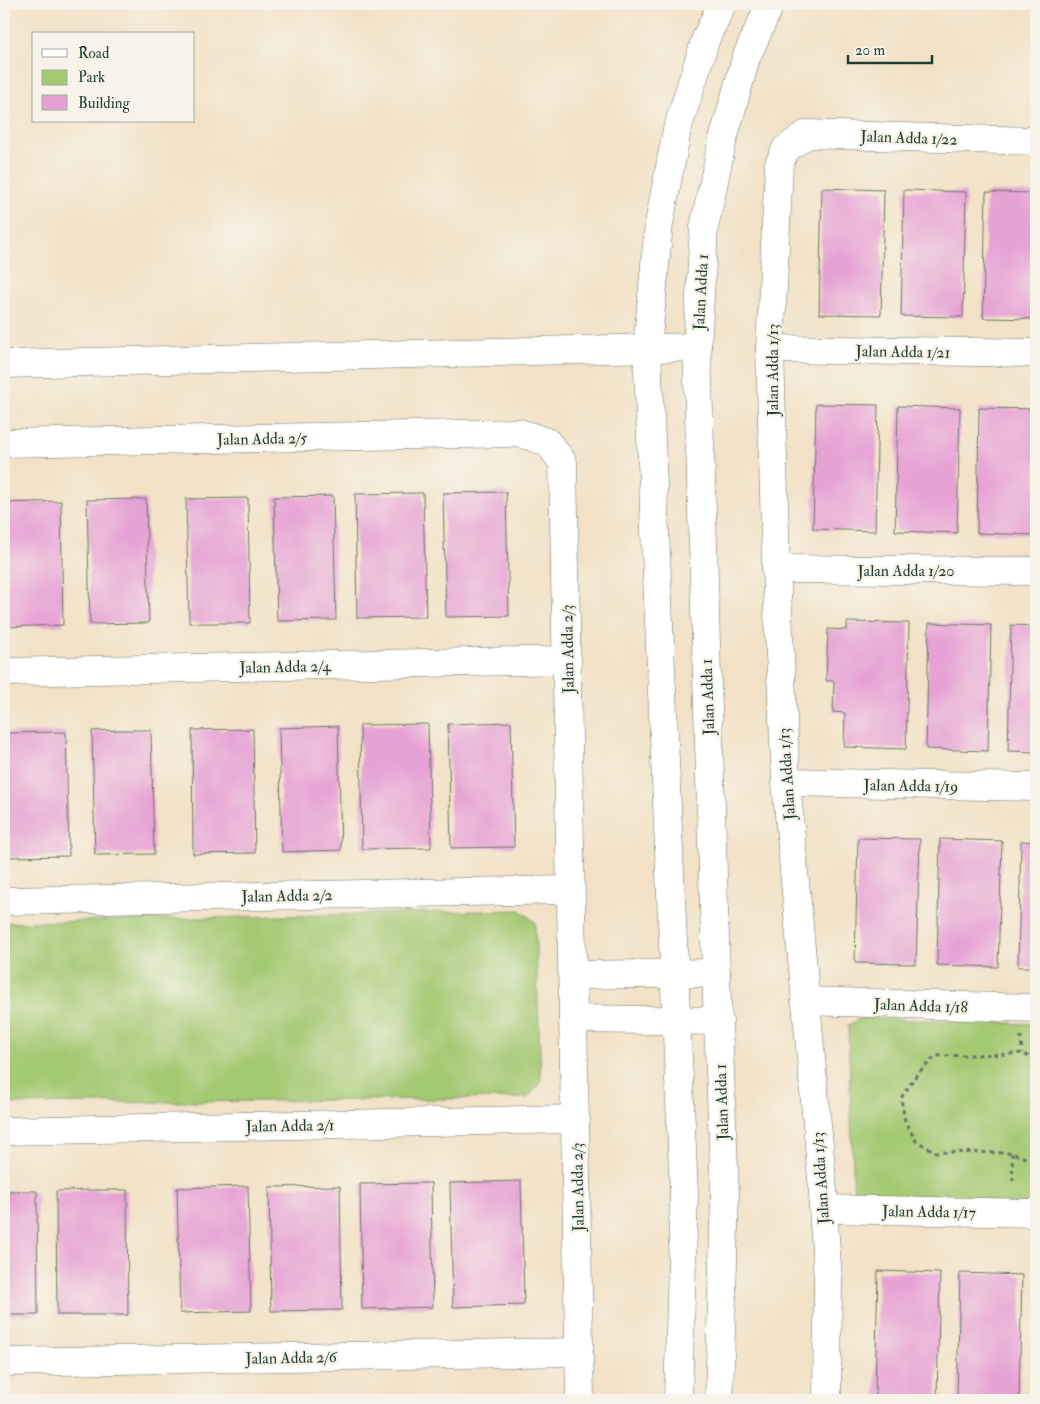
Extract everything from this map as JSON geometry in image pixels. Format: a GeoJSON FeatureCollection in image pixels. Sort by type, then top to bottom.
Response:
{"type":"FeatureCollection","features":[{"type":"Feature","properties":{"kind":"street"},"geometry":{"type":"LineString","coordinates":[[678,1400],[684,1194],[646,348],[659,224],[677,130],[706,38],[722,4]]}},
{"type":"Feature","properties":{"kind":"street","name":"Jalan Adda 1"},"geometry":{"type":"LineString","coordinates":[[719,1400],[724,1194],[697,347],[704,228],[722,143],[746,58],[770,4]]}},
{"type":"Feature","properties":{"kind":"street","name":"Jalan Adda 1/22"},"geometry":{"type":"LineString","coordinates":[[786,149],[807,134],[1036,141]]}},
{"type":"Feature","properties":{"kind":"street","name":"Jalan Adda 1/13"},"geometry":{"type":"LineString","coordinates":[[786,149],[779,164],[770,349],[776,569],[786,782],[823,1190],[822,1209],[828,1279],[827,1400]]}},
{"type":"Feature","properties":{"kind":"street"},"geometry":{"type":"LineString","coordinates":[[4,364],[697,347]]}},
{"type":"Feature","properties":{"kind":"street","name":"Jalan Adda 1/21"},"geometry":{"type":"LineString","coordinates":[[770,349],[1036,353]]}},
{"type":"Feature","properties":{"kind":"street","name":"Jalan Adda 2/5"},"geometry":{"type":"LineString","coordinates":[[4,443],[520,433]]}},
{"type":"Feature","properties":{"kind":"street","name":"Jalan Adda 2/3"},"geometry":{"type":"LineString","coordinates":[[520,433],[547,442],[564,462],[580,1400]]}},
{"type":"Feature","properties":{"kind":"street","name":"Jalan Adda 1/20"},"geometry":{"type":"LineString","coordinates":[[776,569],[1036,571]]}},
{"type":"Feature","properties":{"kind":"street","name":"Jalan Adda 2/4"},"geometry":{"type":"LineString","coordinates":[[4,672],[567,660]]}},
{"type":"Feature","properties":{"kind":"street","name":"Jalan Adda 1/19"},"geometry":{"type":"LineString","coordinates":[[786,782],[1036,787]]}},
{"type":"Feature","properties":{"kind":"street","name":"Jalan Adda 2/2"},"geometry":{"type":"LineString","coordinates":[[4,901],[570,890]]}},
{"type":"Feature","properties":{"kind":"street"},"geometry":{"type":"LineString","coordinates":[[573,974],[716,973]]}},
{"type":"Feature","properties":{"kind":"street","name":"Jalan Adda 1/18"},"geometry":{"type":"LineString","coordinates":[[805,1001],[1036,1008]]}},
{"type":"Feature","properties":{"kind":"street"},"geometry":{"type":"LineString","coordinates":[[573,1019],[718,1021]]}},
{"type":"Feature","properties":{"kind":"street","name":"Jalan Adda 2/1"},"geometry":{"type":"LineString","coordinates":[[4,1131],[576,1119]]}},
{"type":"Feature","properties":{"kind":"street","name":"Jalan Adda 1/17"},"geometry":{"type":"LineString","coordinates":[[822,1209],[1036,1213]]}},
{"type":"Feature","properties":{"kind":"street","name":"Jalan Adda 2/6"},"geometry":{"type":"LineString","coordinates":[[4,1362],[579,1352]]}},
{"type":"Feature","properties":{"kind":"path"},"geometry":{"type":"LineString","coordinates":[[1036,1057],[1030,1058],[1022,1053],[936,1056],[917,1074],[900,1098],[905,1121],[916,1141],[936,1152],[1012,1153],[1036,1162]]}},
{"type":"Feature","properties":{"kind":"green space"},"geometry":{"type":"Polygon","coordinates":[[[520,910],[535,922],[541,1082],[527,1098],[4,1104],[4,923],[520,910]]]}},
{"type":"Feature","properties":{"kind":"green space"},"geometry":{"type":"Polygon","coordinates":[[[862,1018],[1036,1024],[1036,1206],[854,1202],[848,1025],[862,1018]]]}},
{"type":"Feature","properties":{"kind":"building"},"geometry":{"type":"Polygon","coordinates":[[[822,188],[884,190],[881,315],[819,314],[822,188]]]}},
{"type":"Feature","properties":{"kind":"building"},"geometry":{"type":"Polygon","coordinates":[[[904,190],[966,192],[963,317],[901,316],[904,190]]]}},
{"type":"Feature","properties":{"kind":"building"},"geometry":{"type":"Polygon","coordinates":[[[986,192],[1036,193],[1036,319],[983,318],[986,192]]]}},
{"type":"Feature","properties":{"kind":"building"},"geometry":{"type":"Polygon","coordinates":[[[816,404],[878,405],[875,531],[813,529],[816,404]]]}},
{"type":"Feature","properties":{"kind":"building"},"geometry":{"type":"Polygon","coordinates":[[[898,406],[960,408],[957,533],[895,531],[898,406]]]}},
{"type":"Feature","properties":{"kind":"building"},"geometry":{"type":"Polygon","coordinates":[[[979,408],[1036,409],[1036,535],[977,533],[979,408]]]}},
{"type":"Feature","properties":{"kind":"building"},"geometry":{"type":"Polygon","coordinates":[[[506,492],[509,616],[446,617],[443,493],[506,492]]]}},
{"type":"Feature","properties":{"kind":"building"},"geometry":{"type":"Polygon","coordinates":[[[423,493],[426,617],[357,618],[355,494],[423,493]]]}},
{"type":"Feature","properties":{"kind":"building"},"geometry":{"type":"Polygon","coordinates":[[[333,496],[336,620],[277,621],[274,497],[333,496]]]}},
{"type":"Feature","properties":{"kind":"building"},"geometry":{"type":"Polygon","coordinates":[[[248,498],[250,623],[189,623],[186,499],[248,498]]]}},
{"type":"Feature","properties":{"kind":"building"},"geometry":{"type":"Polygon","coordinates":[[[146,499],[149,623],[90,624],[87,500],[146,499]]]}},
{"type":"Feature","properties":{"kind":"building"},"geometry":{"type":"Polygon","coordinates":[[[61,501],[63,625],[4,627],[4,503],[61,501]]]}},
{"type":"Feature","properties":{"kind":"building"},"geometry":{"type":"Polygon","coordinates":[[[847,622],[909,623],[906,749],[844,747],[845,713],[833,712],[834,681],[826,681],[828,629],[847,630],[847,622]]]}},
{"type":"Feature","properties":{"kind":"building"},"geometry":{"type":"Polygon","coordinates":[[[929,623],[991,625],[988,751],[926,749],[929,623]]]}},
{"type":"Feature","properties":{"kind":"building"},"geometry":{"type":"Polygon","coordinates":[[[1011,625],[1036,626],[1036,752],[1008,751],[1011,625]]]}},
{"type":"Feature","properties":{"kind":"building"},"geometry":{"type":"Polygon","coordinates":[[[511,722],[514,847],[451,848],[448,724],[511,722]]]}},
{"type":"Feature","properties":{"kind":"building"},"geometry":{"type":"Polygon","coordinates":[[[428,724],[431,848],[362,849],[360,725],[428,724]]]}},
{"type":"Feature","properties":{"kind":"building"},"geometry":{"type":"Polygon","coordinates":[[[338,726],[341,850],[282,852],[279,728],[338,726]]]}},
{"type":"Feature","properties":{"kind":"building"},"geometry":{"type":"Polygon","coordinates":[[[253,729],[255,853],[193,854],[192,730],[253,729]]]}},
{"type":"Feature","properties":{"kind":"building"},"geometry":{"type":"Polygon","coordinates":[[[151,730],[154,854],[95,855],[92,731],[151,730]]]}},
{"type":"Feature","properties":{"kind":"building"},"geometry":{"type":"Polygon","coordinates":[[[66,732],[69,856],[9,857],[6,733],[66,732]]]}},
{"type":"Feature","properties":{"kind":"building"},"geometry":{"type":"Polygon","coordinates":[[[858,838],[920,839],[916,964],[855,963],[858,838]]]}},
{"type":"Feature","properties":{"kind":"building"},"geometry":{"type":"Polygon","coordinates":[[[940,839],[1002,841],[998,967],[937,965],[940,839]]]}},
{"type":"Feature","properties":{"kind":"building"},"geometry":{"type":"Polygon","coordinates":[[[1021,841],[1036,842],[1036,967],[1018,967],[1021,841]]]}},
{"type":"Feature","properties":{"kind":"building"},"geometry":{"type":"Polygon","coordinates":[[[521,1181],[524,1305],[453,1307],[450,1183],[521,1181]]]}},
{"type":"Feature","properties":{"kind":"building"},"geometry":{"type":"Polygon","coordinates":[[[431,1183],[433,1307],[362,1309],[360,1184],[431,1183]]]}},
{"type":"Feature","properties":{"kind":"building"},"geometry":{"type":"Polygon","coordinates":[[[248,1186],[251,1311],[180,1313],[177,1188],[248,1186]]]}},
{"type":"Feature","properties":{"kind":"building"},"geometry":{"type":"Polygon","coordinates":[[[340,1186],[342,1310],[271,1311],[269,1187],[340,1186]]]}},
{"type":"Feature","properties":{"kind":"building"},"geometry":{"type":"Polygon","coordinates":[[[127,1190],[128,1315],[57,1315],[56,1191],[127,1190]]]}},
{"type":"Feature","properties":{"kind":"building"},"geometry":{"type":"Polygon","coordinates":[[[4,1191],[37,1191],[38,1315],[4,1315],[4,1191]]]}},
{"type":"Feature","properties":{"kind":"building"},"geometry":{"type":"Polygon","coordinates":[[[878,1271],[940,1273],[937,1398],[875,1397],[878,1271]]]}},
{"type":"Feature","properties":{"kind":"building"},"geometry":{"type":"Polygon","coordinates":[[[960,1273],[1022,1275],[1019,1400],[957,1399],[960,1273]]]}}]}
